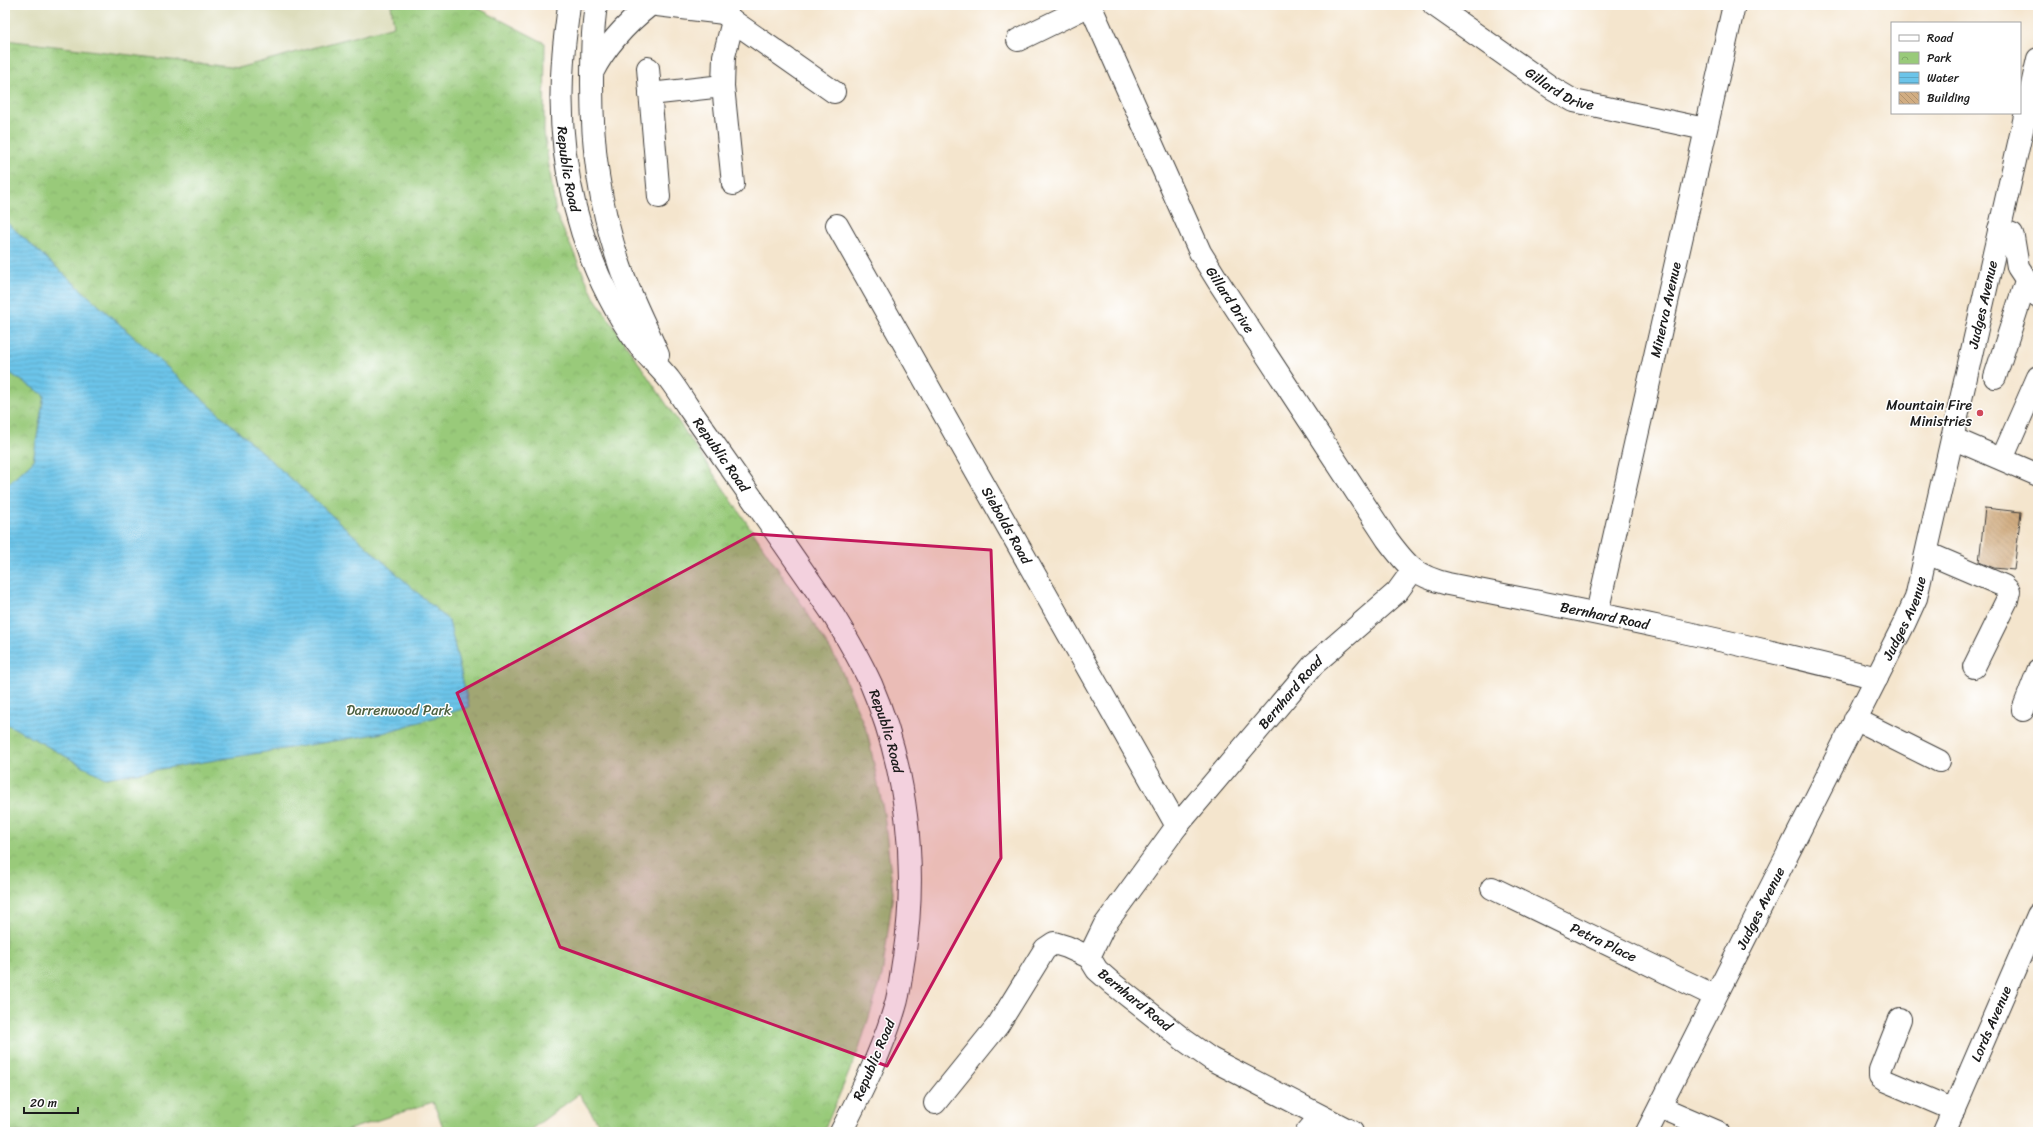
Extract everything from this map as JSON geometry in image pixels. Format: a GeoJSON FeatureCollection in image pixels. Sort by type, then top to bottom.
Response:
{"type":"FeatureCollection","features":[{"type":"Feature","properties":{"kind":"street","name":"Republic Road"},"geometry":{"type":"LineString","coordinates":[[569,5],[563,60],[562,103],[564,149],[578,222],[588,250],[607,292],[638,343],[669,380],[830,610],[853,648],[871,684],[890,739],[902,794],[908,839],[910,882],[907,937],[896,1006],[871,1073],[841,1132]]}},
{"type":"Feature","properties":{"kind":"street","name":"Republic Road"},"geometry":{"type":"LineString","coordinates":[[596,5],[593,22],[592,121],[596,171],[605,217],[620,267],[669,380]]}},
{"type":"Feature","properties":{"kind":"street"},"geometry":{"type":"LineString","coordinates":[[592,74],[600,58],[613,39],[632,19],[650,5]]}},
{"type":"Feature","properties":{"kind":"street"},"geometry":{"type":"LineString","coordinates":[[657,5],[726,13],[834,92]]}},
{"type":"Feature","properties":{"kind":"street"},"geometry":{"type":"LineString","coordinates":[[1018,40],[1090,5]]}},
{"type":"Feature","properties":{"kind":"street","name":"Gillard Drive"},"geometry":{"type":"LineString","coordinates":[[1090,5],[1200,252],[1387,539],[1402,560],[1413,570]]}},
{"type":"Feature","properties":{"kind":"street","name":"Gillard Drive"},"geometry":{"type":"LineString","coordinates":[[1434,5],[1552,88],[1574,101],[1706,129]]}},
{"type":"Feature","properties":{"kind":"street","name":"Minerva Avenue"},"geometry":{"type":"LineString","coordinates":[[1597,614],[1734,5]]}},
{"type":"Feature","properties":{"kind":"street"},"geometry":{"type":"LineString","coordinates":[[726,13],[723,86],[733,184]]}},
{"type":"Feature","properties":{"kind":"street","name":"Judges Avenue"},"geometry":{"type":"LineString","coordinates":[[1647,1132],[1911,609],[1927,553],[2038,59]]}},
{"type":"Feature","properties":{"kind":"street"},"geometry":{"type":"LineString","coordinates":[[648,68],[659,198]]}},
{"type":"Feature","properties":{"kind":"street"},"geometry":{"type":"LineString","coordinates":[[650,94],[723,86]]}},
{"type":"Feature","properties":{"kind":"street","name":"Siebolds Road"},"geometry":{"type":"LineString","coordinates":[[837,225],[1177,826]]}},
{"type":"Feature","properties":{"kind":"street"},"geometry":{"type":"LineString","coordinates":[[1996,377],[2032,289],[2016,262],[2014,237],[1999,229]]}},
{"type":"Feature","properties":{"kind":"street"},"geometry":{"type":"LineString","coordinates":[[2002,459],[2038,377]]}},
{"type":"Feature","properties":{"kind":"street"},"geometry":{"type":"LineString","coordinates":[[1952,438],[2038,475]]}},
{"type":"Feature","properties":{"kind":"street"},"geometry":{"type":"LineString","coordinates":[[1927,553],[2004,586],[2009,591],[2007,600],[1974,667]]}},
{"type":"Feature","properties":{"kind":"street","name":"Bernhard Road"},"geometry":{"type":"LineString","coordinates":[[1352,1132],[1314,1124],[1184,1040],[1097,970],[1089,957],[1104,926],[1177,826],[1314,664],[1397,592],[1413,570],[1428,580],[1597,614],[1818,663],[1876,678]]}},
{"type":"Feature","properties":{"kind":"street"},"geometry":{"type":"LineString","coordinates":[[2022,710],[2038,670]]}},
{"type":"Feature","properties":{"kind":"street"},"geometry":{"type":"LineString","coordinates":[[1855,719],[1939,761]]}},
{"type":"Feature","properties":{"kind":"street","name":"Petra Place"},"geometry":{"type":"LineString","coordinates":[[1492,888],[1715,996]]}},
{"type":"Feature","properties":{"kind":"street","name":"Lords Avenue"},"geometry":{"type":"LineString","coordinates":[[1944,1132],[2038,915]]}},
{"type":"Feature","properties":{"kind":"street"},"geometry":{"type":"LineString","coordinates":[[936,1103],[998,1025],[1045,949],[1054,943],[1060,944],[1089,957]]}},
{"type":"Feature","properties":{"kind":"street"},"geometry":{"type":"LineString","coordinates":[[1900,1019],[1880,1070],[1880,1077],[1886,1082],[1954,1110]]}},
{"type":"Feature","properties":{"kind":"street"},"geometry":{"type":"LineString","coordinates":[[1660,1106],[1718,1132]]}},
{"type":"Feature","properties":{"kind":"highlighted area"},"geometry":{"type":"Polygon","coordinates":[[[753,534],[991,550],[1001,858],[887,1066],[560,947],[457,693],[753,534]]]}},
{"type":"Feature","properties":{"kind":"shaded area"},"geometry":{"type":"Polygon","coordinates":[[[5,5],[391,5],[395,26],[238,68],[5,40],[5,5]]]}},
{"type":"Feature","properties":{"kind":"green space","name":"Darrenwood Park"},"geometry":{"type":"Polygon","coordinates":[[[391,5],[472,5],[545,43],[544,132],[556,214],[594,297],[801,603],[838,662],[868,735],[884,814],[893,893],[882,976],[859,1049],[826,1126],[822,1132],[604,1132],[579,1094],[530,1130],[531,1132],[445,1132],[433,1102],[342,1132],[5,1132],[5,40],[238,68],[394,26],[391,5]]]}},
{"type":"Feature","properties":{"kind":"water"},"geometry":{"type":"Polygon","coordinates":[[[5,221],[449,621],[469,707],[383,733],[105,778],[5,723],[5,487],[33,461],[44,395],[5,370],[5,221]]]}},
{"type":"Feature","properties":{"kind":"building"},"geometry":{"type":"Polygon","coordinates":[[[1985,508],[2021,512],[2014,570],[1994,568],[1979,562],[1985,508]]]}},
{"type":"Feature","properties":{"kind":"place","name":"Mountain Fire Ministries"},"geometry":{"type":"Point","coordinates":[1980,413]}}]}
